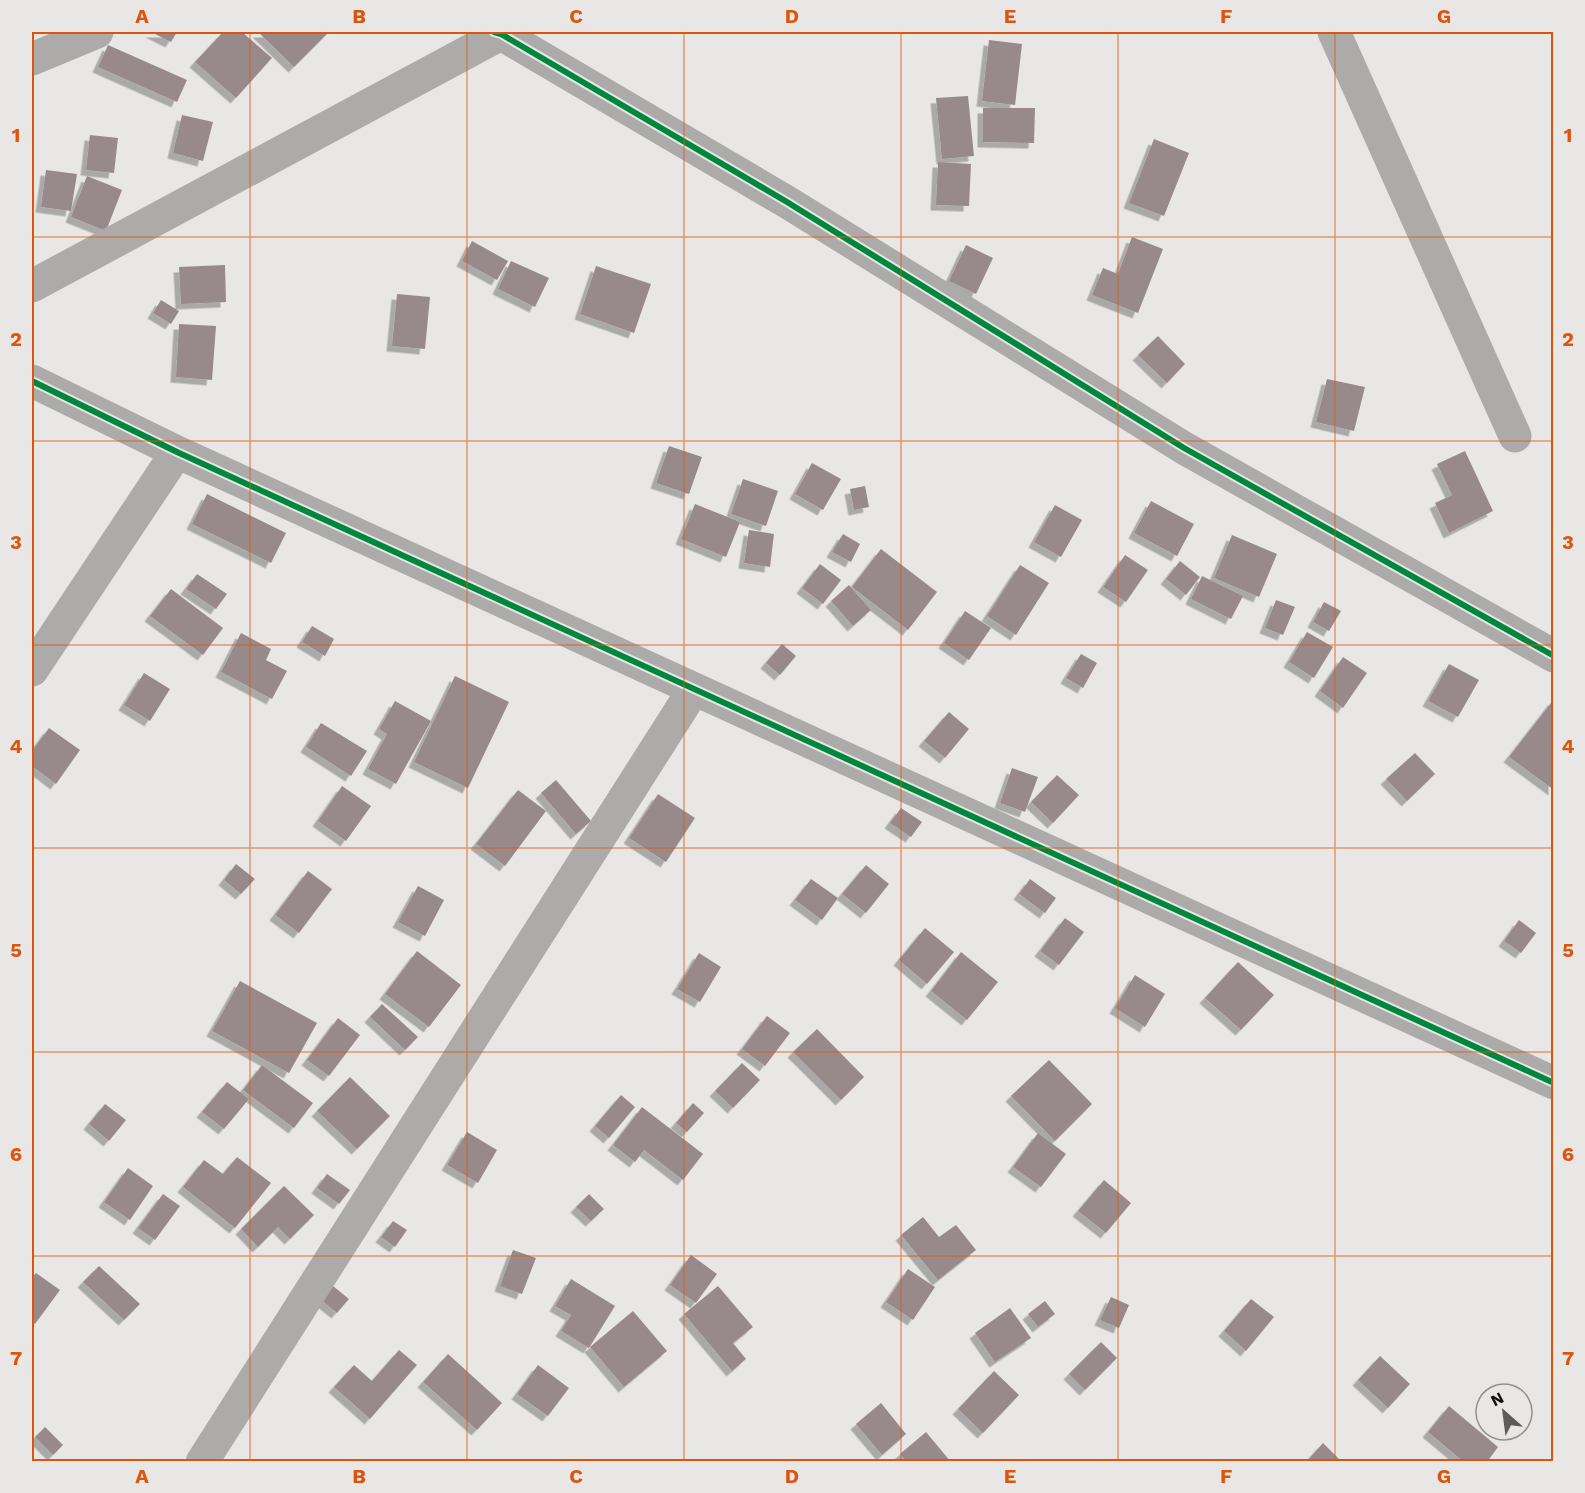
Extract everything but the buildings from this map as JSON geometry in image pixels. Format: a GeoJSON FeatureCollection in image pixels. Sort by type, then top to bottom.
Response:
{"type":"FeatureCollection","features":[{"type":"Feature","properties":{"kind":"street"},"geometry":{"type":"LineString","coordinates":[[32,59],[97,32]]}},
{"type":"Feature","properties":{"kind":"street"},"geometry":{"type":"LineString","coordinates":[[1334,32],[1515,436]]}},
{"type":"Feature","properties":{"kind":"street"},"geometry":{"type":"LineString","coordinates":[[32,286],[497,33],[787,202],[1184,448],[1554,656]]}},
{"type":"Feature","properties":{"kind":"street"},"geometry":{"type":"LineString","coordinates":[[32,381],[177,452],[1554,1083]]}},
{"type":"Feature","properties":{"kind":"street"},"geometry":{"type":"LineString","coordinates":[[32,670],[177,452]]}},
{"type":"Feature","properties":{"kind":"street"},"geometry":{"type":"LineString","coordinates":[[202,1461],[694,689]]}},
{"type":"Feature","properties":{"kind":"cycle path"},"geometry":{"type":"LineString","coordinates":[[494,32],[787,202],[1184,448],[1554,656]]}},
{"type":"Feature","properties":{"kind":"cycle path"},"geometry":{"type":"LineString","coordinates":[[32,381],[177,452],[1554,1083]]}}]}
